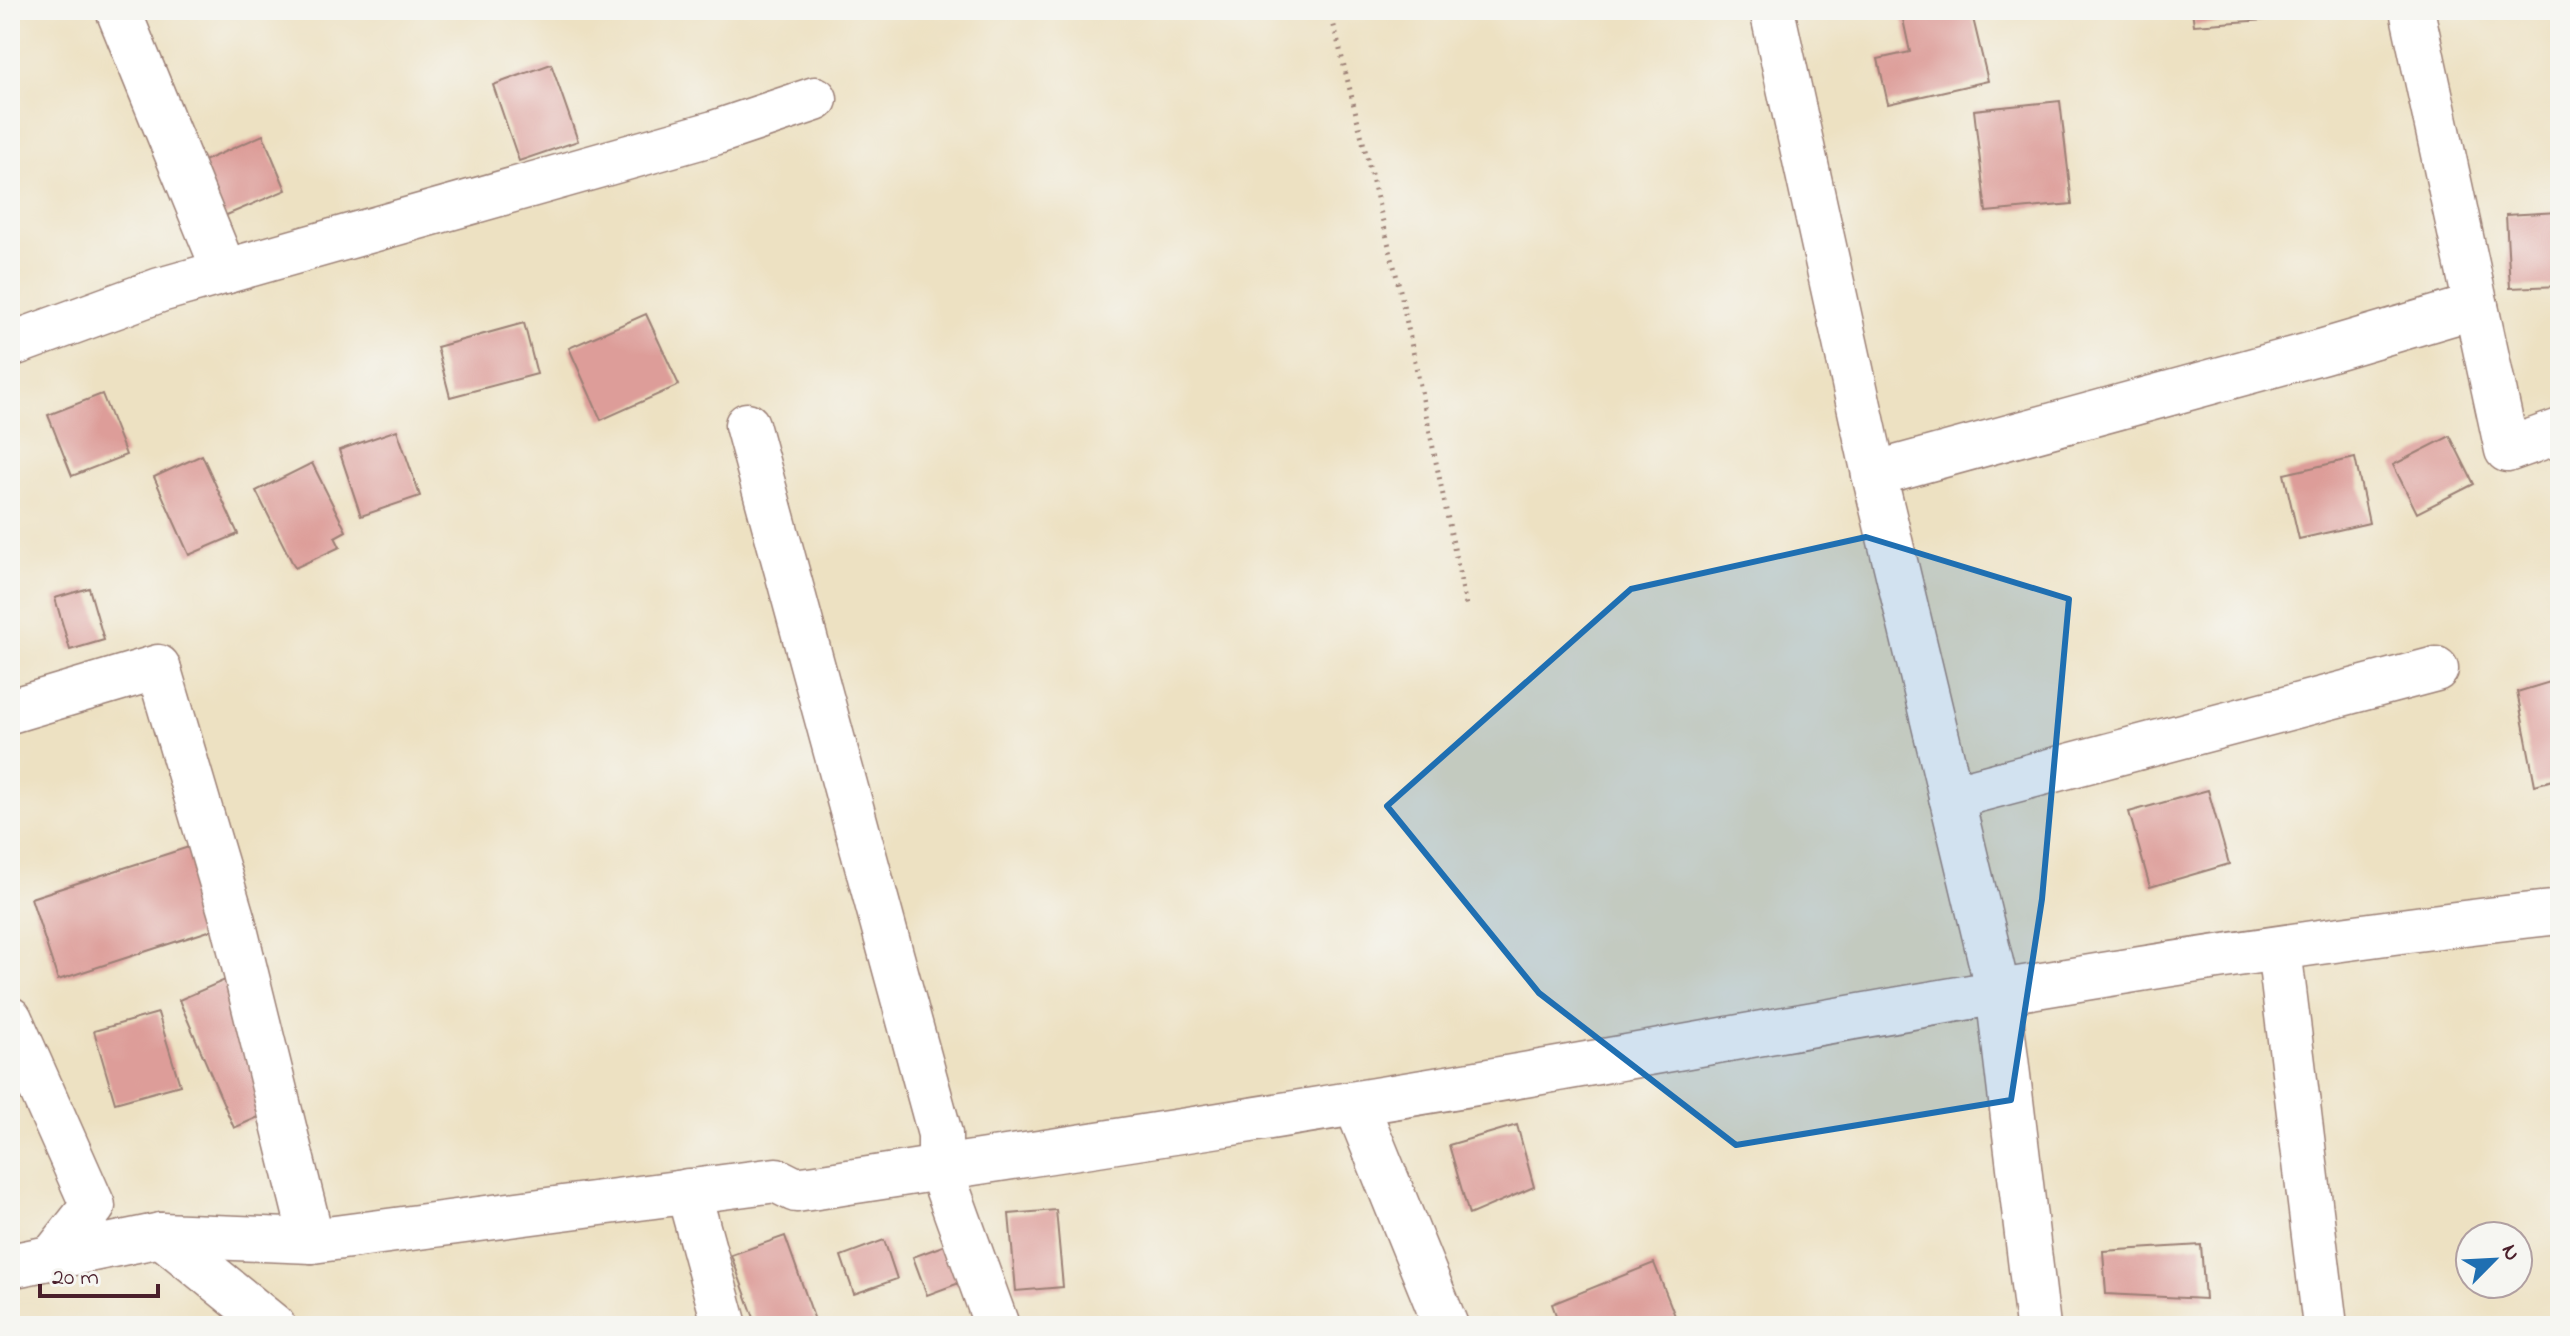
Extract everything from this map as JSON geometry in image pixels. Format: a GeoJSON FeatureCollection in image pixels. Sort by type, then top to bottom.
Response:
{"type":"FeatureCollection","features":[{"type":"Feature","properties":{"kind":"street"},"geometry":{"type":"LineString","coordinates":[[118,10],[225,272]]}},
{"type":"Feature","properties":{"kind":"street"},"geometry":{"type":"LineString","coordinates":[[1772,10],[1874,474],[1998,992],[2038,1326]]}},
{"type":"Feature","properties":{"kind":"street"},"geometry":{"type":"LineString","coordinates":[[2412,10],[2507,450],[2560,431]]}},
{"type":"Feature","properties":{"kind":"street"},"geometry":{"type":"LineString","coordinates":[[10,345],[160,290],[714,133],[815,99]]}},
{"type":"Feature","properties":{"kind":"street"},"geometry":{"type":"LineString","coordinates":[[1874,474],[2324,351],[2476,306]]}},
{"type":"Feature","properties":{"kind":"street"},"geometry":{"type":"LineString","coordinates":[[747,425],[940,1134],[940,1168],[997,1326]]}},
{"type":"Feature","properties":{"kind":"street"},"geometry":{"type":"LineString","coordinates":[[10,711],[158,667],[233,921],[312,1241]]}},
{"type":"Feature","properties":{"kind":"street"},"geometry":{"type":"LineString","coordinates":[[1951,797],[2436,669]]}},
{"type":"Feature","properties":{"kind":"street"},"geometry":{"type":"LineString","coordinates":[[10,1266],[161,1235],[312,1241],[776,1180],[796,1190],[1356,1104],[1998,992],[2453,923],[2560,912]]}},
{"type":"Feature","properties":{"kind":"street"},"geometry":{"type":"LineString","coordinates":[[2279,949],[2325,1326]]}},
{"type":"Feature","properties":{"kind":"street"},"geometry":{"type":"LineString","coordinates":[[10,1019],[93,1206],[52,1258]]}},
{"type":"Feature","properties":{"kind":"street"},"geometry":{"type":"LineString","coordinates":[[1356,1104],[1446,1326]]}},
{"type":"Feature","properties":{"kind":"street"},"geometry":{"type":"LineString","coordinates":[[688,1191],[725,1326]]}},
{"type":"Feature","properties":{"kind":"street"},"geometry":{"type":"LineString","coordinates":[[161,1235],[273,1326]]}},
{"type":"Feature","properties":{"kind":"path"},"geometry":{"type":"LineString","coordinates":[[1330,10],[1400,290],[1467,610]]}},
{"type":"Feature","properties":{"kind":"highlighted area"},"geometry":{"type":"Polygon","coordinates":[[[1866,537],[2069,599],[2042,899],[2011,1100],[1736,1145],[1539,993],[1387,806],[1631,589],[1866,537]]]}},
{"type":"Feature","properties":{"kind":"building"},"geometry":{"type":"Polygon","coordinates":[[[1901,10],[1971,10],[1988,81],[1888,104],[1878,59],[1910,52],[1901,10]]]}},
{"type":"Feature","properties":{"kind":"building"},"geometry":{"type":"Polygon","coordinates":[[[2192,10],[2264,10],[2265,20],[2194,25],[2192,10]]]}},
{"type":"Feature","properties":{"kind":"building"},"geometry":{"type":"Polygon","coordinates":[[[551,64],[578,141],[519,161],[493,85],[551,64]]]}},
{"type":"Feature","properties":{"kind":"building"},"geometry":{"type":"Polygon","coordinates":[[[2060,101],[2072,204],[1986,212],[1974,110],[2060,101]]]}},
{"type":"Feature","properties":{"kind":"building"},"geometry":{"type":"Polygon","coordinates":[[[263,135],[286,190],[210,222],[201,162],[263,135]]]}},
{"type":"Feature","properties":{"kind":"building"},"geometry":{"type":"Polygon","coordinates":[[[2560,212],[2560,286],[2510,288],[2506,215],[2560,212]]]}},
{"type":"Feature","properties":{"kind":"building"},"geometry":{"type":"Polygon","coordinates":[[[646,314],[679,385],[601,420],[569,348],[646,314]]]}},
{"type":"Feature","properties":{"kind":"building"},"geometry":{"type":"Polygon","coordinates":[[[524,323],[537,374],[450,397],[437,347],[524,323]]]}},
{"type":"Feature","properties":{"kind":"building"},"geometry":{"type":"Polygon","coordinates":[[[102,394],[126,455],[72,476],[48,415],[102,394]]]}},
{"type":"Feature","properties":{"kind":"building"},"geometry":{"type":"Polygon","coordinates":[[[397,430],[420,496],[361,516],[339,450],[397,430]]]}},
{"type":"Feature","properties":{"kind":"building"},"geometry":{"type":"Polygon","coordinates":[[[2450,436],[2474,484],[2417,513],[2393,465],[2450,436]]]}},
{"type":"Feature","properties":{"kind":"building"},"geometry":{"type":"Polygon","coordinates":[[[202,455],[238,534],[189,555],[154,477],[202,455]]]}},
{"type":"Feature","properties":{"kind":"building"},"geometry":{"type":"Polygon","coordinates":[[[2355,458],[2369,523],[2299,539],[2284,474],[2355,458]]]}},
{"type":"Feature","properties":{"kind":"building"},"geometry":{"type":"Polygon","coordinates":[[[312,463],[346,531],[335,537],[340,547],[295,568],[256,491],[312,463]]]}},
{"type":"Feature","properties":{"kind":"building"},"geometry":{"type":"Polygon","coordinates":[[[89,588],[104,640],[70,650],[55,598],[89,588]]]}},
{"type":"Feature","properties":{"kind":"building"},"geometry":{"type":"Polygon","coordinates":[[[2560,679],[2560,778],[2535,785],[2517,692],[2560,679]]]}},
{"type":"Feature","properties":{"kind":"building"},"geometry":{"type":"Polygon","coordinates":[[[2208,790],[2229,864],[2150,887],[2129,812],[2208,790]]]}},
{"type":"Feature","properties":{"kind":"building"},"geometry":{"type":"Polygon","coordinates":[[[198,844],[224,926],[58,980],[31,898],[198,844]]]}},
{"type":"Feature","properties":{"kind":"building"},"geometry":{"type":"Polygon","coordinates":[[[225,980],[281,1107],[234,1128],[179,1000],[225,980]]]}},
{"type":"Feature","properties":{"kind":"building"},"geometry":{"type":"Polygon","coordinates":[[[158,1013],[180,1085],[115,1103],[94,1031],[158,1013]]]}},
{"type":"Feature","properties":{"kind":"building"},"geometry":{"type":"Polygon","coordinates":[[[1517,1125],[1534,1187],[1469,1215],[1449,1145],[1517,1125]]]}},
{"type":"Feature","properties":{"kind":"building"},"geometry":{"type":"Polygon","coordinates":[[[1056,1210],[1063,1287],[1016,1291],[1009,1214],[1056,1210]]]}},
{"type":"Feature","properties":{"kind":"building"},"geometry":{"type":"Polygon","coordinates":[[[785,1236],[817,1326],[757,1326],[731,1255],[785,1236]]]}},
{"type":"Feature","properties":{"kind":"building"},"geometry":{"type":"Polygon","coordinates":[[[884,1240],[897,1279],[854,1294],[841,1256],[884,1240]]]}},
{"type":"Feature","properties":{"kind":"building"},"geometry":{"type":"Polygon","coordinates":[[[956,1241],[970,1279],[927,1295],[913,1257],[956,1241]]]}},
{"type":"Feature","properties":{"kind":"building"},"geometry":{"type":"Polygon","coordinates":[[[2201,1245],[2205,1299],[2106,1294],[2103,1251],[2201,1245]]]}},
{"type":"Feature","properties":{"kind":"building"},"geometry":{"type":"Polygon","coordinates":[[[1654,1263],[1679,1326],[1560,1326],[1552,1304],[1654,1263]]]}}]}
